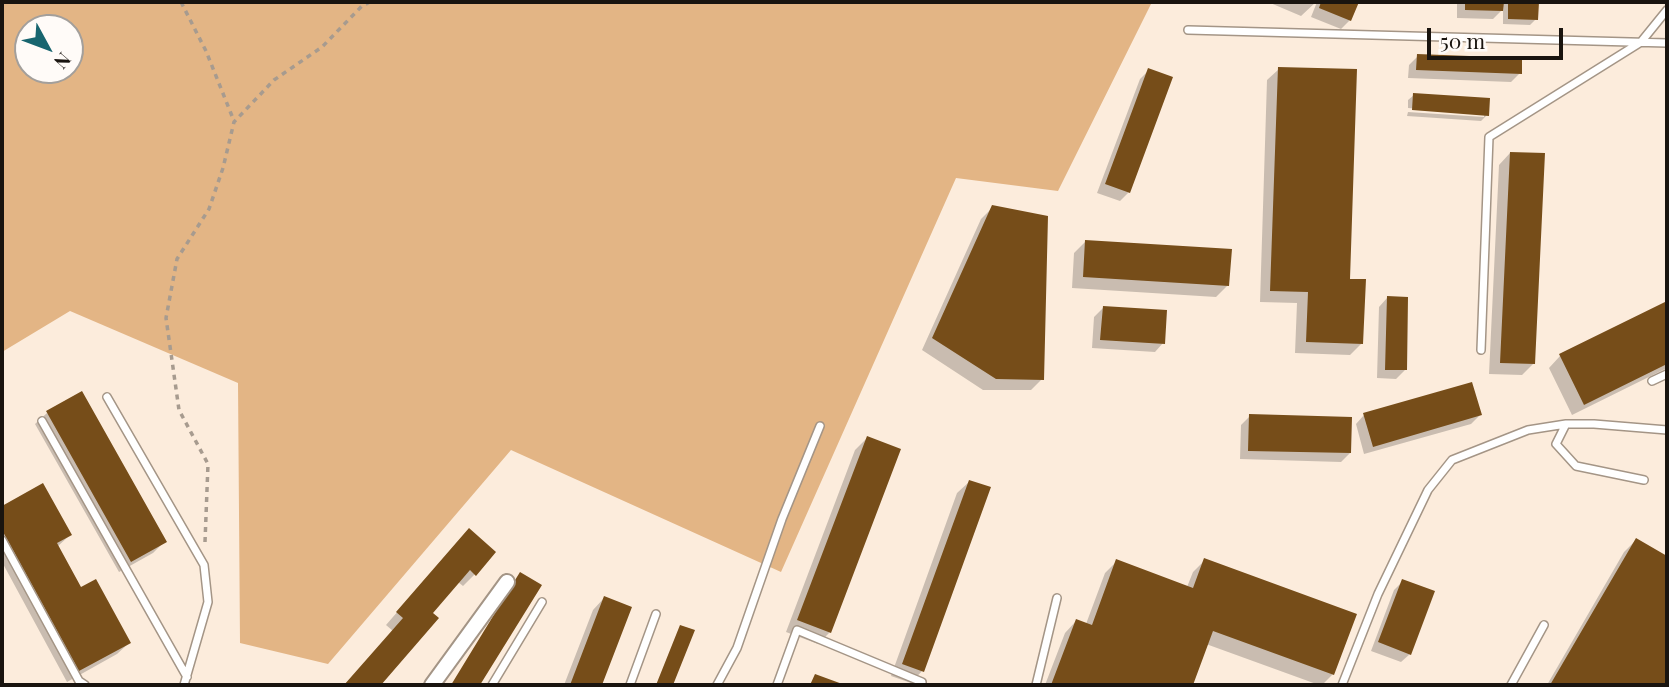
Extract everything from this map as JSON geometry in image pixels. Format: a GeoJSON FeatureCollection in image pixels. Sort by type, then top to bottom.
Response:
{"type":"FeatureCollection","features":[{"type":"Feature","properties":{"kind":"street"},"geometry":{"type":"LineString","coordinates":[[432,685],[507,582]]}},
{"type":"Feature","properties":{"kind":"lane"},"geometry":{"type":"LineString","coordinates":[[1481,350],[1489,137],[1641,42],[1667,10]]}},
{"type":"Feature","properties":{"kind":"lane"},"geometry":{"type":"LineString","coordinates":[[1188,30],[1667,43]]}},
{"type":"Feature","properties":{"kind":"lane"},"geometry":{"type":"LineString","coordinates":[[1652,381],[1667,374]]}},
{"type":"Feature","properties":{"kind":"lane"},"geometry":{"type":"LineString","coordinates":[[107,397],[204,565],[208,602],[186,681]]}},
{"type":"Feature","properties":{"kind":"lane"},"geometry":{"type":"LineString","coordinates":[[41,421],[186,681]]}},
{"type":"Feature","properties":{"kind":"lane"},"geometry":{"type":"LineString","coordinates":[[1342,685],[1378,594],[1427,490],[1452,460],[1528,430],[1566,424],[1667,430]]}},
{"type":"Feature","properties":{"kind":"lane"},"geometry":{"type":"LineString","coordinates":[[1566,424],[1556,444],[1576,466],[1644,480]]}},
{"type":"Feature","properties":{"kind":"lane"},"geometry":{"type":"LineString","coordinates":[[717,685],[737,649],[782,519],[820,426]]}},
{"type":"Feature","properties":{"kind":"lane"},"geometry":{"type":"LineString","coordinates":[[2,540],[79,681],[85,685]]}},
{"type":"Feature","properties":{"kind":"lane"},"geometry":{"type":"LineString","coordinates":[[1036,685],[1057,598]]}},
{"type":"Feature","properties":{"kind":"lane"},"geometry":{"type":"LineString","coordinates":[[492,685],[542,602]]}},
{"type":"Feature","properties":{"kind":"lane"},"geometry":{"type":"LineString","coordinates":[[629,685],[656,614]]}},
{"type":"Feature","properties":{"kind":"lane"},"geometry":{"type":"LineString","coordinates":[[1511,685],[1544,625]]}},
{"type":"Feature","properties":{"kind":"lane"},"geometry":{"type":"LineString","coordinates":[[777,685],[797,630],[922,682],[922,685]]}},
{"type":"Feature","properties":{"kind":"path"},"geometry":{"type":"LineString","coordinates":[[181,2],[206,51],[234,122]]}},
{"type":"Feature","properties":{"kind":"path"},"geometry":{"type":"LineString","coordinates":[[204,565],[208,464],[179,410],[166,318],[177,259],[209,209],[223,168],[234,122],[274,80],[321,47],[362,6],[370,2]]}},
{"type":"Feature","properties":{"kind":"shaded area"},"geometry":{"type":"Polygon","coordinates":[[[2,2],[1152,2],[1058,191],[956,178],[781,572],[511,450],[328,664],[240,643],[238,383],[70,311],[2,352],[2,2]]]}},
{"type":"Feature","properties":{"kind":"building"},"geometry":{"type":"Polygon","coordinates":[[[1321,2],[1359,2],[1351,21],[1319,8],[1321,2]]]}},
{"type":"Feature","properties":{"kind":"building"},"geometry":{"type":"Polygon","coordinates":[[[1465,2],[1504,2],[1503,11],[1465,10],[1465,2]]]}},
{"type":"Feature","properties":{"kind":"building"},"geometry":{"type":"Polygon","coordinates":[[[1508,2],[1539,2],[1538,20],[1508,19],[1508,2]]]}},
{"type":"Feature","properties":{"kind":"building"},"geometry":{"type":"Polygon","coordinates":[[[1417,54],[1522,58],[1522,74],[1416,70],[1417,54]]]}},
{"type":"Feature","properties":{"kind":"building"},"geometry":{"type":"Polygon","coordinates":[[[1278,67],[1357,69],[1350,279],[1366,279],[1363,344],[1306,342],[1308,292],[1270,291],[1278,67]]]}},
{"type":"Feature","properties":{"kind":"building"},"geometry":{"type":"Polygon","coordinates":[[[1148,68],[1173,77],[1130,193],[1105,184],[1148,68]]]}},
{"type":"Feature","properties":{"kind":"building"},"geometry":{"type":"Polygon","coordinates":[[[1413,93],[1490,98],[1489,116],[1412,110],[1413,93]]]}},
{"type":"Feature","properties":{"kind":"building"},"geometry":{"type":"Polygon","coordinates":[[[1510,152],[1545,153],[1535,364],[1500,363],[1510,152]]]}},
{"type":"Feature","properties":{"kind":"building"},"geometry":{"type":"Polygon","coordinates":[[[992,205],[1048,216],[1044,380],[996,379],[932,338],[992,205]]]}},
{"type":"Feature","properties":{"kind":"building"},"geometry":{"type":"Polygon","coordinates":[[[1085,240],[1232,249],[1229,286],[1083,277],[1085,240]]]}},
{"type":"Feature","properties":{"kind":"building"},"geometry":{"type":"Polygon","coordinates":[[[1387,296],[1408,297],[1407,370],[1385,370],[1387,296]]]}},
{"type":"Feature","properties":{"kind":"building"},"geometry":{"type":"Polygon","coordinates":[[[1667,301],[1667,364],[1584,405],[1559,354],[1667,301]]]}},
{"type":"Feature","properties":{"kind":"building"},"geometry":{"type":"Polygon","coordinates":[[[1103,306],[1167,310],[1165,344],[1100,340],[1103,306]]]}},
{"type":"Feature","properties":{"kind":"building"},"geometry":{"type":"Polygon","coordinates":[[[1472,382],[1482,415],[1373,447],[1363,413],[1472,382]]]}},
{"type":"Feature","properties":{"kind":"building"},"geometry":{"type":"Polygon","coordinates":[[[82,391],[167,542],[131,562],[46,411],[82,391]]]}},
{"type":"Feature","properties":{"kind":"building"},"geometry":{"type":"Polygon","coordinates":[[[1249,414],[1352,417],[1351,453],[1248,451],[1249,414]]]}},
{"type":"Feature","properties":{"kind":"building"},"geometry":{"type":"Polygon","coordinates":[[[867,436],[901,449],[831,633],[797,620],[867,436]]]}},
{"type":"Feature","properties":{"kind":"building"},"geometry":{"type":"Polygon","coordinates":[[[969,480],[991,487],[924,672],[902,664],[969,480]]]}},
{"type":"Feature","properties":{"kind":"building"},"geometry":{"type":"Polygon","coordinates":[[[43,483],[72,535],[57,543],[81,587],[96,579],[131,643],[79,671],[2,530],[2,506],[43,483]]]}},
{"type":"Feature","properties":{"kind":"building"},"geometry":{"type":"Polygon","coordinates":[[[469,528],[496,552],[476,576],[470,570],[433,613],[439,618],[381,685],[344,685],[403,618],[396,612],[469,528]]]}},
{"type":"Feature","properties":{"kind":"building"},"geometry":{"type":"Polygon","coordinates":[[[1636,538],[1667,556],[1667,685],[1550,685],[1636,538]]]}},
{"type":"Feature","properties":{"kind":"building"},"geometry":{"type":"Polygon","coordinates":[[[1204,558],[1357,614],[1334,675],[1213,631],[1193,685],[1051,685],[1076,619],[1092,625],[1116,559],[1193,588],[1204,558]]]}},
{"type":"Feature","properties":{"kind":"building"},"geometry":{"type":"Polygon","coordinates":[[[520,572],[542,585],[480,685],[451,685],[520,572]]]}},
{"type":"Feature","properties":{"kind":"building"},"geometry":{"type":"Polygon","coordinates":[[[1402,579],[1435,591],[1411,655],[1378,642],[1402,579]]]}},
{"type":"Feature","properties":{"kind":"building"},"geometry":{"type":"Polygon","coordinates":[[[604,596],[632,607],[602,685],[570,685],[604,596]]]}},
{"type":"Feature","properties":{"kind":"building"},"geometry":{"type":"Polygon","coordinates":[[[680,625],[695,630],[673,685],[656,685],[680,625]]]}},
{"type":"Feature","properties":{"kind":"building"},"geometry":{"type":"Polygon","coordinates":[[[815,674],[845,685],[810,685],[815,674]]]}}]}
